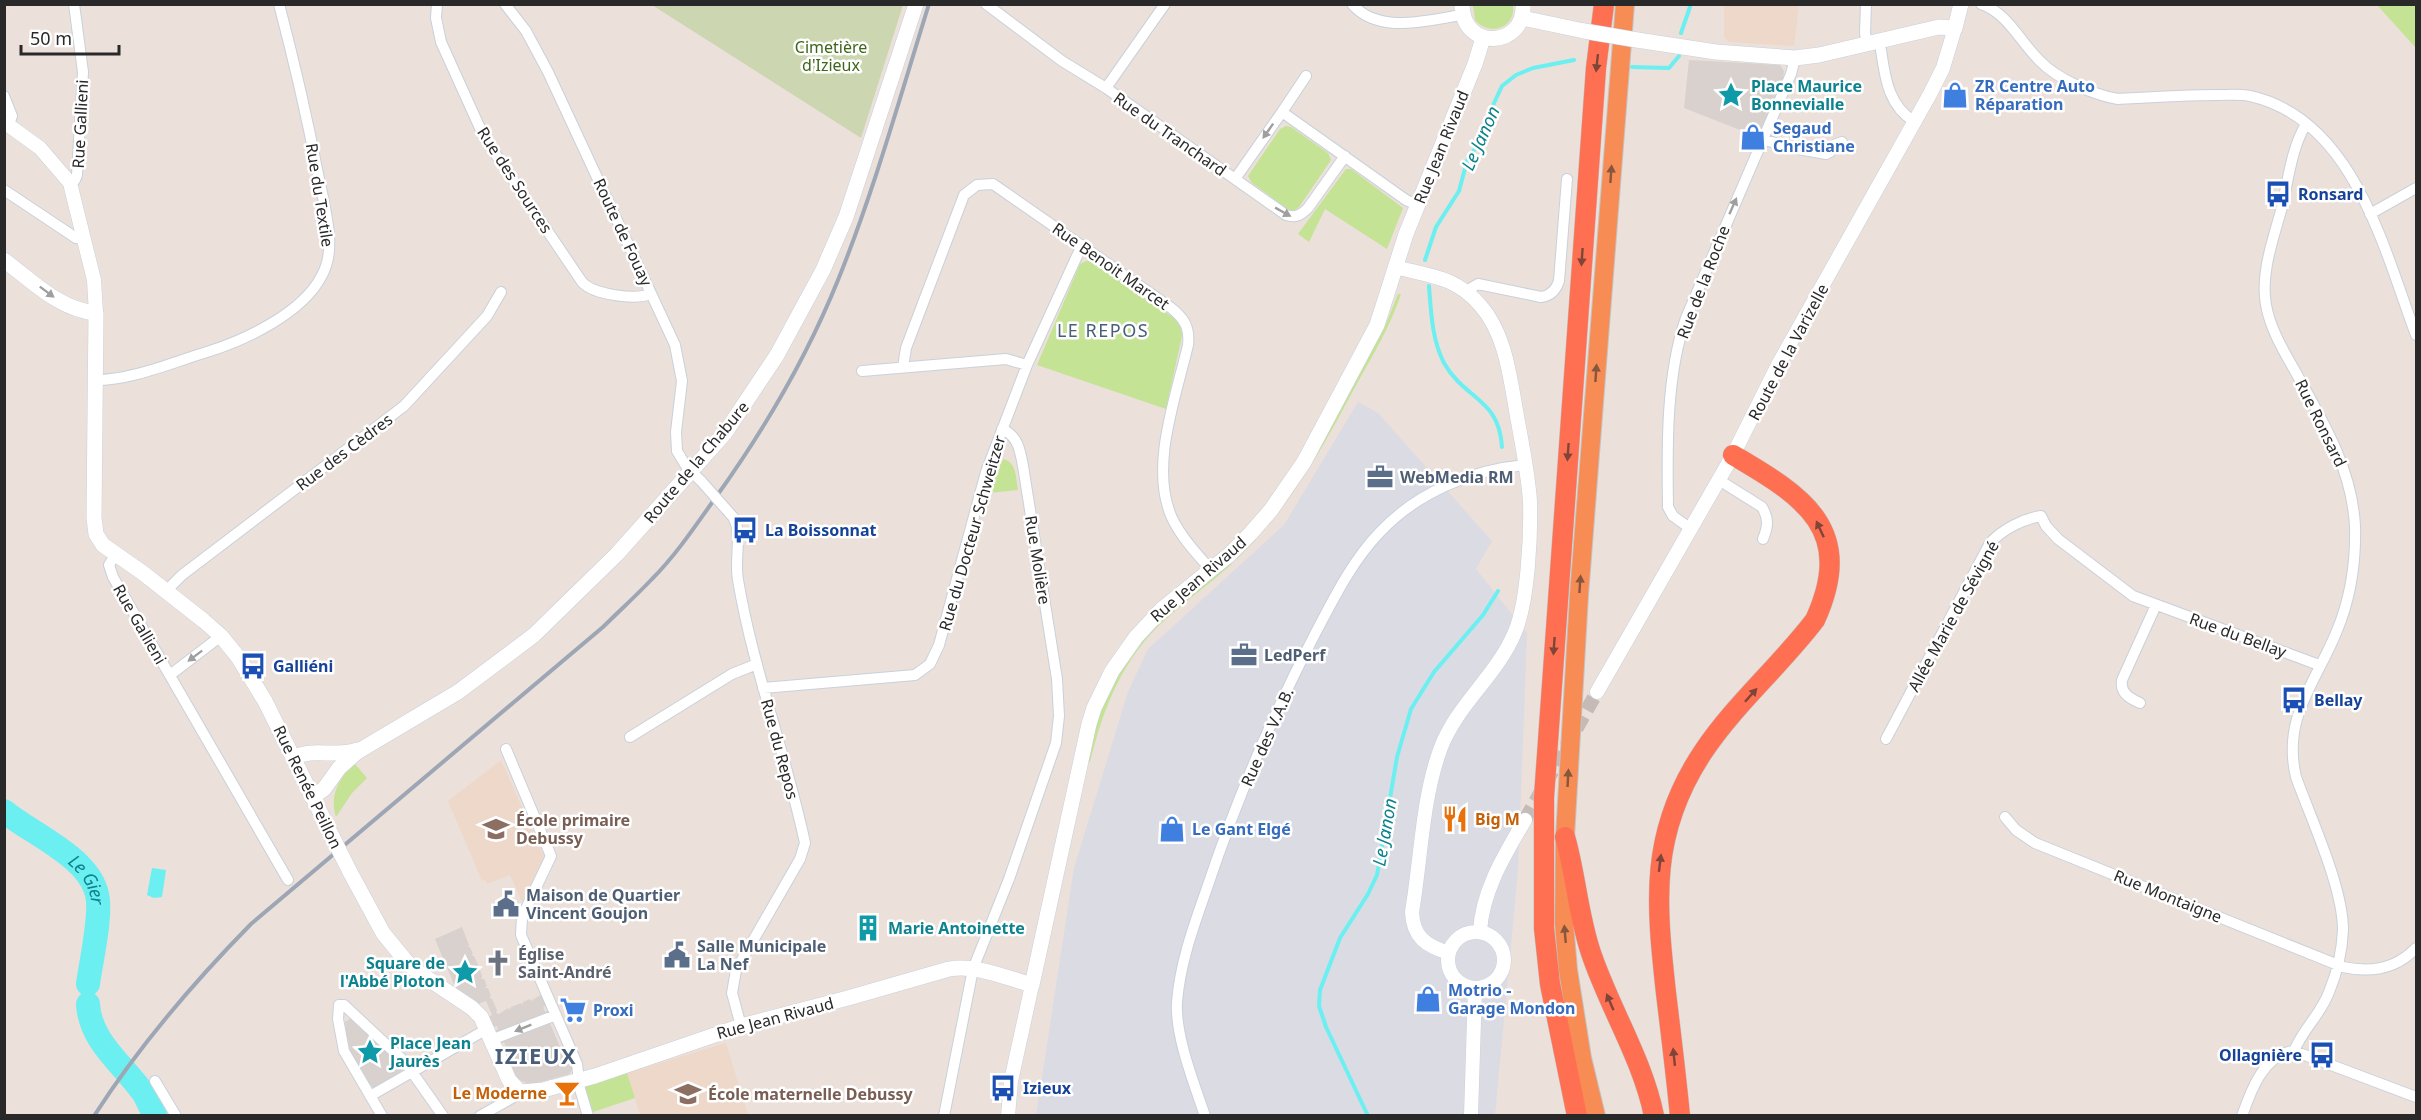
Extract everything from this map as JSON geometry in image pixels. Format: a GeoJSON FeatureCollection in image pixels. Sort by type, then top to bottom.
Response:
{"type":"FeatureCollection","features":[{"type":"Feature","properties":{"kind":"highway"},"geometry":{"type":"LineString","coordinates":[[1576,1116],[1550,984],[1544,928],[1544,797],[1596,68],[1604,4]]}},
{"type":"Feature","properties":{"kind":"highway"},"geometry":{"type":"LineString","coordinates":[[1596,1116],[1582,1058],[1568,970],[1564,923],[1564,837],[1579,595],[1625,4]]}},
{"type":"Feature","properties":{"kind":"highway"},"geometry":{"type":"LineString","coordinates":[[1680,1116],[1658,927],[1658,881],[1661,852],[1668,825],[1676,800],[1704,751],[1815,620],[1826,596],[1831,570],[1829,549],[1813,514],[1800,499],[1787,489],[1733,455]]}},
{"type":"Feature","properties":{"kind":"highway"},"geometry":{"type":"LineString","coordinates":[[1564,837],[1573,866],[1582,919],[1591,953],[1644,1084],[1654,1116]]}},
{"type":"Feature","properties":{"kind":"highway"},"geometry":{"type":"LineString","coordinates":[[1550,984],[1547,1014],[1558,1091],[1564,1116]]}},
{"type":"Feature","properties":{"kind":"main road","name":"Route de la Chabure"},"geometry":{"type":"LineString","coordinates":[[312,797],[328,785],[344,762],[458,692],[534,635],[697,477],[725,432],[751,397],[789,335],[824,270],[846,217],[916,4]]}},
{"type":"Feature","properties":{"kind":"main road","name":"Route de la Varizelle"},"geometry":{"type":"LineString","coordinates":[[1955,28],[1961,4]]}},
{"type":"Feature","properties":{"kind":"main road"},"geometry":{"type":"LineString","coordinates":[[1462,10],[1470,30],[1483,38],[1493,39],[1511,33],[1522,11],[1584,31],[1636,40],[1716,52],[1795,58],[1874,47],[1938,27],[1955,28]]}},
{"type":"Feature","properties":{"kind":"main road","name":"Rue Jean Rivaud"},"geometry":{"type":"LineString","coordinates":[[518,1090],[533,1092],[741,1026],[949,969],[962,967],[973,969],[1032,985],[1094,708],[1112,671],[1136,637],[1162,609],[1229,555],[1271,510],[1304,462],[1377,325],[1395,267],[1475,64],[1483,38]]}},
{"type":"Feature","properties":{"kind":"main road"},"geometry":{"type":"LineString","coordinates":[[4,260],[61,303],[82,311],[96,313]]}},
{"type":"Feature","properties":{"kind":"main road","name":"Rue Gallieni"},"geometry":{"type":"LineString","coordinates":[[96,313],[95,526],[103,545],[115,555]]}},
{"type":"Feature","properties":{"kind":"main road","name":"Rue Renée Peillon"},"geometry":{"type":"LineString","coordinates":[[115,555],[143,573],[221,636],[254,681],[383,933],[415,970],[472,1008],[481,1017],[509,1080],[518,1090]]}},
{"type":"Feature","properties":{"kind":"main road","name":"Route de la Chabure"},"geometry":{"type":"LineString","coordinates":[[293,758],[309,752],[342,754],[365,747]]}},
{"type":"Feature","properties":{"kind":"street","name":"Rue Gallieni"},"geometry":{"type":"LineString","coordinates":[[74,4],[83,72],[77,175],[70,183],[94,280],[96,313]]}},
{"type":"Feature","properties":{"kind":"street","name":"Rue du Textile"},"geometry":{"type":"LineString","coordinates":[[95,380],[117,378],[145,371],[234,342],[298,305],[308,296],[322,276],[329,255],[326,218],[303,99],[279,4]]}},
{"type":"Feature","properties":{"kind":"street","name":"Rue des Sources"},"geometry":{"type":"LineString","coordinates":[[437,4],[436,18],[441,42],[484,137],[582,282],[599,292],[641,297],[651,294]]}},
{"type":"Feature","properties":{"kind":"street","name":"Route de Fouay"},"geometry":{"type":"LineString","coordinates":[[505,4],[526,31],[548,72],[675,345],[682,381],[676,441],[682,459],[697,477]]}},
{"type":"Feature","properties":{"kind":"street","name":"Rue du Tranchard"},"geometry":{"type":"LineString","coordinates":[[986,4],[1062,62],[1106,88],[1286,215],[1292,217],[1301,215],[1345,156]]}},
{"type":"Feature","properties":{"kind":"street","name":"Rue du Tranchard"},"geometry":{"type":"LineString","coordinates":[[1106,88],[1165,4]]}},
{"type":"Feature","properties":{"kind":"street"},"geometry":{"type":"LineString","coordinates":[[1352,4],[1370,19],[1384,23],[1462,10]]}},
{"type":"Feature","properties":{"kind":"street"},"geometry":{"type":"LineString","coordinates":[[1866,4],[1865,33],[1874,47],[1887,90],[1904,113],[1915,122]]}},
{"type":"Feature","properties":{"kind":"street"},"geometry":{"type":"LineString","coordinates":[[1981,4],[1999,13],[2047,68],[2104,97],[2118,99],[2248,96],[2271,102],[2306,124],[2340,159],[2356,182],[2416,335]]}},
{"type":"Feature","properties":{"kind":"street","name":"Route de la Varizelle"},"geometry":{"type":"LineString","coordinates":[[1598,692],[1733,455],[1779,363],[1915,122],[1943,68],[1955,28]]}},
{"type":"Feature","properties":{"kind":"street"},"geometry":{"type":"LineString","coordinates":[[1795,58],[1791,74],[1763,139],[1787,147],[1826,154],[1834,145],[1842,142]]}},
{"type":"Feature","properties":{"kind":"street","name":"Rue du Tranchard"},"geometry":{"type":"LineString","coordinates":[[1235,179],[1306,76]]}},
{"type":"Feature","properties":{"kind":"street"},"geometry":{"type":"LineString","coordinates":[[4,96],[12,116],[7,124],[40,148],[70,183]]}},
{"type":"Feature","properties":{"kind":"street"},"geometry":{"type":"LineString","coordinates":[[1282,112],[1406,200],[1418,206]]}},
{"type":"Feature","properties":{"kind":"street","name":"Rue Ronsard"},"geometry":{"type":"LineString","coordinates":[[2294,1051],[2300,1037],[2321,1009],[2338,965],[2343,929],[2341,909],[2292,759],[2299,709],[2337,630],[2351,577],[2355,527],[2346,474],[2334,442],[2271,323],[2266,303],[2265,281],[2270,254],[2295,153],[2306,124]]}},
{"type":"Feature","properties":{"kind":"street","name":"Rue de la Roche"},"geometry":{"type":"LineString","coordinates":[[1691,529],[1673,516],[1668,507],[1669,429],[1677,352],[1686,318],[1763,139]]}},
{"type":"Feature","properties":{"kind":"street"},"geometry":{"type":"LineString","coordinates":[[1466,291],[1478,284],[1541,297],[1553,293],[1559,281],[1567,180]]}},
{"type":"Feature","properties":{"kind":"street","name":"Rue Benoit Marcet"},"geometry":{"type":"LineString","coordinates":[[903,367],[906,348],[964,195],[970,189],[985,183],[993,184],[1170,307],[1186,324],[1190,334],[1166,439],[1163,483],[1166,503],[1173,519],[1210,570]]}},
{"type":"Feature","properties":{"kind":"street"},"geometry":{"type":"LineString","coordinates":[[2370,214],[2416,188]]}},
{"type":"Feature","properties":{"kind":"street"},"geometry":{"type":"LineString","coordinates":[[4,190],[76,238],[85,239]]}},
{"type":"Feature","properties":{"kind":"street","name":"Rue du Docteur Schweitzer"},"geometry":{"type":"LineString","coordinates":[[764,688],[915,675],[930,664],[939,645],[986,472],[1027,365],[1082,245]]}},
{"type":"Feature","properties":{"kind":"street"},"geometry":{"type":"LineString","coordinates":[[1395,267],[1441,277],[1466,291],[1489,314],[1501,343],[1530,501],[1521,612],[1515,632],[1502,656],[1449,728],[1439,751],[1431,782],[1412,912],[1413,922],[1415,931],[1426,943],[1449,953]]}},
{"type":"Feature","properties":{"kind":"street","name":"Rue des Cèdres"},"geometry":{"type":"LineString","coordinates":[[166,591],[182,574],[404,406],[486,316],[501,292]]}},
{"type":"Feature","properties":{"kind":"street"},"geometry":{"type":"LineString","coordinates":[[862,371],[1006,360],[1027,365]]}},
{"type":"Feature","properties":{"kind":"street","name":"Rue Molière"},"geometry":{"type":"LineString","coordinates":[[973,969],[1009,879],[1056,743],[1059,699],[1021,455],[1014,437],[1002,429]]}},
{"type":"Feature","properties":{"kind":"street","name":"Rue des V.A.B."},"geometry":{"type":"LineString","coordinates":[[1205,1116],[1179,1030],[1177,1004],[1181,974],[1195,923],[1222,844],[1258,753],[1302,660],[1344,579],[1363,550],[1382,530],[1405,510],[1434,491],[1456,481],[1494,470],[1525,465]]}},
{"type":"Feature","properties":{"kind":"street","name":"Rue du Repos"},"geometry":{"type":"LineString","coordinates":[[697,477],[733,517],[738,532],[736,570],[744,617],[805,843],[800,859],[736,970],[732,993],[741,1026]]}},
{"type":"Feature","properties":{"kind":"street"},"geometry":{"type":"LineString","coordinates":[[1719,480],[1762,507],[1768,524],[1763,539]]}},
{"type":"Feature","properties":{"kind":"street","name":"Rue du Bellay"},"geometry":{"type":"LineString","coordinates":[[2041,516],[2052,533],[2133,596],[2319,665]]}},
{"type":"Feature","properties":{"kind":"street","name":"Allée Marie de Sévigné"},"geometry":{"type":"LineString","coordinates":[[1886,739],[1990,543],[1996,536],[2023,521],[2041,516]]}},
{"type":"Feature","properties":{"kind":"street","name":"Rue Gallieni"},"geometry":{"type":"LineString","coordinates":[[115,555],[109,565],[112,577],[288,880]]}},
{"type":"Feature","properties":{"kind":"street"},"geometry":{"type":"LineString","coordinates":[[2140,702],[2126,695],[2121,686],[2156,605]]}},
{"type":"Feature","properties":{"kind":"street"},"geometry":{"type":"LineString","coordinates":[[170,675],[221,636]]}},
{"type":"Feature","properties":{"kind":"street"},"geometry":{"type":"LineString","coordinates":[[630,737],[732,674],[757,664]]}},
{"type":"Feature","properties":{"kind":"street"},"geometry":{"type":"LineString","coordinates":[[506,749],[551,856],[525,909],[520,925],[521,935],[577,1064],[580,1089],[588,1116]]}},
{"type":"Feature","properties":{"kind":"street","name":"Rue Montaigne"},"geometry":{"type":"LineString","coordinates":[[2005,817],[2016,830],[2036,843],[2338,965],[2374,970],[2398,962],[2416,948]]}},
{"type":"Feature","properties":{"kind":"street"},"geometry":{"type":"LineString","coordinates":[[1480,932],[1482,914],[1497,871],[1525,820]]}},
{"type":"Feature","properties":{"kind":"street"},"geometry":{"type":"LineString","coordinates":[[1480,932],[1497,940],[1505,957],[1500,976],[1485,987],[1475,988],[1460,983],[1454,977],[1450,970],[1449,953],[1452,945],[1464,934],[1480,932]]}},
{"type":"Feature","properties":{"kind":"street"},"geometry":{"type":"LineString","coordinates":[[944,1116],[973,969]]}},
{"type":"Feature","properties":{"kind":"street"},"geometry":{"type":"LineString","coordinates":[[1008,1116],[1011,1081],[1032,985]]}},
{"type":"Feature","properties":{"kind":"street"},"geometry":{"type":"LineString","coordinates":[[1472,1116],[1475,988]]}},
{"type":"Feature","properties":{"kind":"street"},"geometry":{"type":"LineString","coordinates":[[382,1116],[344,1051],[339,1005],[344,1005],[358,1016],[412,1071],[443,1116]]}},
{"type":"Feature","properties":{"kind":"street"},"geometry":{"type":"LineString","coordinates":[[370,1096],[412,1071],[489,1035],[556,1015]]}},
{"type":"Feature","properties":{"kind":"street"},"geometry":{"type":"LineString","coordinates":[[2242,1116],[2254,1085],[2270,1063],[2279,1055],[2294,1051],[2416,1097]]}},
{"type":"Feature","properties":{"kind":"street"},"geometry":{"type":"LineString","coordinates":[[155,1081],[176,1116]]}},
{"type":"Feature","properties":{"kind":"street"},"geometry":{"type":"LineString","coordinates":[[480,1116],[512,1098],[518,1090]]}},
{"type":"Feature","properties":{"kind":"shaded area"},"geometry":{"type":"Polygon","coordinates":[[[1724,5],[1799,5],[1794,46],[1729,42],[1724,37],[1724,5]]]}},
{"type":"Feature","properties":{"kind":"shaded area","name":"Place Maurice Bonnevialle"},"geometry":{"type":"Polygon","coordinates":[[[1689,60],[1780,65],[1784,71],[1783,81],[1758,137],[1684,108],[1689,60]]]}},
{"type":"Feature","properties":{"kind":"shaded area"},"geometry":{"type":"Polygon","coordinates":[[[1358,402],[1378,413],[1492,541],[1476,569],[1527,633],[1518,871],[1495,1115],[1036,1116],[1074,868],[1128,692],[1148,649],[1284,525],[1358,402]]]}},
{"type":"Feature","properties":{"kind":"shaded area","name":"École primaire Debussy"},"geometry":{"type":"Polygon","coordinates":[[[501,760],[544,857],[522,902],[510,875],[487,884],[485,880],[482,881],[448,801],[501,760]]]}},
{"type":"Feature","properties":{"kind":"shaded area"},"geometry":{"type":"Polygon","coordinates":[[[462,927],[468,947],[473,954],[471,955],[474,956],[478,965],[476,968],[479,967],[481,979],[484,979],[487,986],[485,988],[488,988],[491,996],[489,998],[492,999],[496,1013],[499,1014],[508,1008],[509,1010],[521,1003],[522,1005],[523,1002],[530,999],[531,1001],[542,994],[547,1005],[543,1007],[545,1012],[549,1010],[550,1023],[567,1064],[571,1063],[573,1069],[569,1074],[531,1085],[517,1079],[509,1066],[512,1064],[504,1042],[500,1044],[494,1031],[498,1029],[497,1026],[492,1027],[488,1017],[492,1015],[486,1001],[478,1004],[456,989],[435,939],[462,927]]]}},
{"type":"Feature","properties":{"kind":"shaded area","name":"Place Jean Jaurès"},"geometry":{"type":"Polygon","coordinates":[[[353,1017],[404,1069],[374,1089],[354,1063],[345,1022],[353,1017]]]}},
{"type":"Feature","properties":{"kind":"shaded area","name":"École maternelle Debussy"},"geometry":{"type":"Polygon","coordinates":[[[726,1043],[748,1115],[640,1115],[627,1073],[726,1043]]]}},
{"type":"Feature","properties":{"kind":"green space","name":"Cimetière d'Izieux"},"geometry":{"type":"Polygon","coordinates":[[[652,5],[903,5],[861,138],[652,5]]]}},
{"type":"Feature","properties":{"kind":"green space"},"geometry":{"type":"Polygon","coordinates":[[[1473,5],[1513,5],[1513,13],[1501,28],[1488,28],[1475,20],[1473,5]]]}},
{"type":"Feature","properties":{"kind":"green space"},"geometry":{"type":"Polygon","coordinates":[[[2377,5],[2416,5],[2416,48],[2377,5]]]}},
{"type":"Feature","properties":{"kind":"green space"},"geometry":{"type":"Polygon","coordinates":[[[1286,126],[1291,127],[1328,153],[1331,160],[1294,211],[1289,210],[1252,183],[1248,176],[1280,129],[1286,126]]]}},
{"type":"Feature","properties":{"kind":"green space"},"geometry":{"type":"Polygon","coordinates":[[[1346,169],[1351,169],[1403,208],[1387,249],[1325,209],[1309,242],[1298,234],[1346,169]]]}},
{"type":"Feature","properties":{"kind":"green space"},"geometry":{"type":"Polygon","coordinates":[[[1089,260],[1174,318],[1181,326],[1182,336],[1166,409],[1037,365],[1080,264],[1089,260]]]}},
{"type":"Feature","properties":{"kind":"green space"},"geometry":{"type":"Polygon","coordinates":[[[1398,294],[1401,294],[1397,307],[1386,331],[1316,457],[1288,500],[1256,540],[1237,559],[1235,557],[1315,455],[1386,324],[1398,294]]]}},
{"type":"Feature","properties":{"kind":"green space"},"geometry":{"type":"Polygon","coordinates":[[[1004,459],[1014,468],[1018,490],[988,493],[996,466],[1004,459]]]}},
{"type":"Feature","properties":{"kind":"green space"},"geometry":{"type":"Polygon","coordinates":[[[1230,562],[1232,564],[1166,619],[1138,650],[1126,667],[1108,703],[1090,762],[1087,762],[1100,713],[1111,688],[1138,646],[1171,611],[1230,562]]]}},
{"type":"Feature","properties":{"kind":"green space"},"geometry":{"type":"Polygon","coordinates":[[[355,764],[367,778],[352,793],[336,817],[334,802],[337,788],[344,775],[355,764]]]}},
{"type":"Feature","properties":{"kind":"green space"},"geometry":{"type":"Polygon","coordinates":[[[627,1073],[635,1098],[593,1112],[583,1087],[627,1073]]]}},
{"type":"Feature","properties":{"kind":"water"},"geometry":{"type":"Polygon","coordinates":[[[152,868],[166,870],[162,897],[154,898],[147,895],[152,868]]]}},
{"type":"Feature","properties":{"kind":"waterway","name":"Le Janon"},"geometry":{"type":"LineString","coordinates":[[1681,33],[1691,4]]}},
{"type":"Feature","properties":{"kind":"waterway","name":"Le Janon"},"geometry":{"type":"LineString","coordinates":[[1632,67],[1669,68],[1679,56]]}},
{"type":"Feature","properties":{"kind":"waterway","name":"Le Janon"},"geometry":{"type":"LineString","coordinates":[[1425,260],[1436,227],[1459,191],[1467,161],[1486,132],[1494,103],[1502,86],[1516,75],[1533,68],[1574,60]]}},
{"type":"Feature","properties":{"kind":"waterway","name":"Le Janon"},"geometry":{"type":"LineString","coordinates":[[1429,286],[1431,316],[1444,363],[1452,375],[1480,400],[1495,418],[1500,431],[1502,447]]}},
{"type":"Feature","properties":{"kind":"waterway","name":"Le Janon"},"geometry":{"type":"LineString","coordinates":[[1368,1116],[1326,1027],[1319,1006],[1320,990],[1340,938],[1368,894],[1377,875],[1397,757],[1411,709],[1434,672],[1483,615],[1498,591]]}},
{"type":"Feature","properties":{"kind":"waterway","name":"Le Gier"},"geometry":{"type":"LineString","coordinates":[[4,811],[75,861],[94,886],[98,901],[98,920],[88,984]]}},
{"type":"Feature","properties":{"kind":"waterway","name":"Le Gier"},"geometry":{"type":"LineString","coordinates":[[88,1004],[90,1018],[101,1042],[136,1083],[155,1116]]}},
{"type":"Feature","properties":{"kind":"tunnel"},"geometry":{"type":"LineString","coordinates":[[1525,820],[1597,692]]}},
{"type":"Feature","properties":{"kind":"railway"},"geometry":{"type":"LineString","coordinates":[[94,1116],[129,1065],[168,1016],[251,924],[603,627],[661,570],[686,540],[768,419],[826,309],[875,178],[929,4]]}},
{"type":"Feature","properties":{"kind":"place","name":"Place Maurice Bonnevialle"},"geometry":{"type":"Point","coordinates":[1731,95]}},
{"type":"Feature","properties":{"kind":"place","name":"ZR Centre Auto Réparation"},"geometry":{"type":"Point","coordinates":[1955,95]}},
{"type":"Feature","properties":{"kind":"place","name":"Segaud Christiane"},"geometry":{"type":"Point","coordinates":[1753,137]}},
{"type":"Feature","properties":{"kind":"place","name":"Ronsard"},"geometry":{"type":"Point","coordinates":[2278,194]}},
{"type":"Feature","properties":{"kind":"place","name":"WebMedia RM"},"geometry":{"type":"Point","coordinates":[1380,477]}},
{"type":"Feature","properties":{"kind":"place","name":"La Boissonnat"},"geometry":{"type":"Point","coordinates":[745,530]}},
{"type":"Feature","properties":{"kind":"place","name":"LedPerf"},"geometry":{"type":"Point","coordinates":[1244,655]}},
{"type":"Feature","properties":{"kind":"place","name":"Galliéni"},"geometry":{"type":"Point","coordinates":[253,666]}},
{"type":"Feature","properties":{"kind":"place","name":"Bellay"},"geometry":{"type":"Point","coordinates":[2294,700]}},
{"type":"Feature","properties":{"kind":"place","name":"Big M"},"geometry":{"type":"Point","coordinates":[1455,819]}},
{"type":"Feature","properties":{"kind":"place","name":"École primaire Debussy"},"geometry":{"type":"Point","coordinates":[496,829]}},
{"type":"Feature","properties":{"kind":"place","name":"Le Gant Elgé"},"geometry":{"type":"Point","coordinates":[1172,829]}},
{"type":"Feature","properties":{"kind":"place","name":"Maison de Quartier Vincent Goujon"},"geometry":{"type":"Point","coordinates":[506,904]}},
{"type":"Feature","properties":{"kind":"place","name":"Marie Antoinette"},"geometry":{"type":"Point","coordinates":[868,928]}},
{"type":"Feature","properties":{"kind":"place","name":"Salle Municipale La Nef"},"geometry":{"type":"Point","coordinates":[677,955]}},
{"type":"Feature","properties":{"kind":"place","name":"Église Saint-André"},"geometry":{"type":"Point","coordinates":[498,963]}},
{"type":"Feature","properties":{"kind":"place","name":"Square de l'Abbé Ploton"},"geometry":{"type":"Point","coordinates":[465,972]}},
{"type":"Feature","properties":{"kind":"place","name":"Motrio - Garage Mondon"},"geometry":{"type":"Point","coordinates":[1428,999]}},
{"type":"Feature","properties":{"kind":"place","name":"Proxi"},"geometry":{"type":"Point","coordinates":[573,1010]}},
{"type":"Feature","properties":{"kind":"place","name":"Place Jean Jaurès"},"geometry":{"type":"Point","coordinates":[370,1052]}},
{"type":"Feature","properties":{"kind":"place","name":"Ollagnière"},"geometry":{"type":"Point","coordinates":[2322,1055]}},
{"type":"Feature","properties":{"kind":"place","name":"Izieux"},"geometry":{"type":"Point","coordinates":[1003,1088]}},
{"type":"Feature","properties":{"kind":"place","name":"Le Moderne"},"geometry":{"type":"Point","coordinates":[567,1093]}},
{"type":"Feature","properties":{"kind":"place","name":"École maternelle Debussy"},"geometry":{"type":"Point","coordinates":[688,1094]}},
{"type":"Feature","properties":{"kind":"district","name":"LE REPOS"},"geometry":{"type":"Point","coordinates":[1103,330]}},
{"type":"Feature","properties":{"kind":"district","name":"IZIEUX"},"geometry":{"type":"Point","coordinates":[536,1055]}}]}
